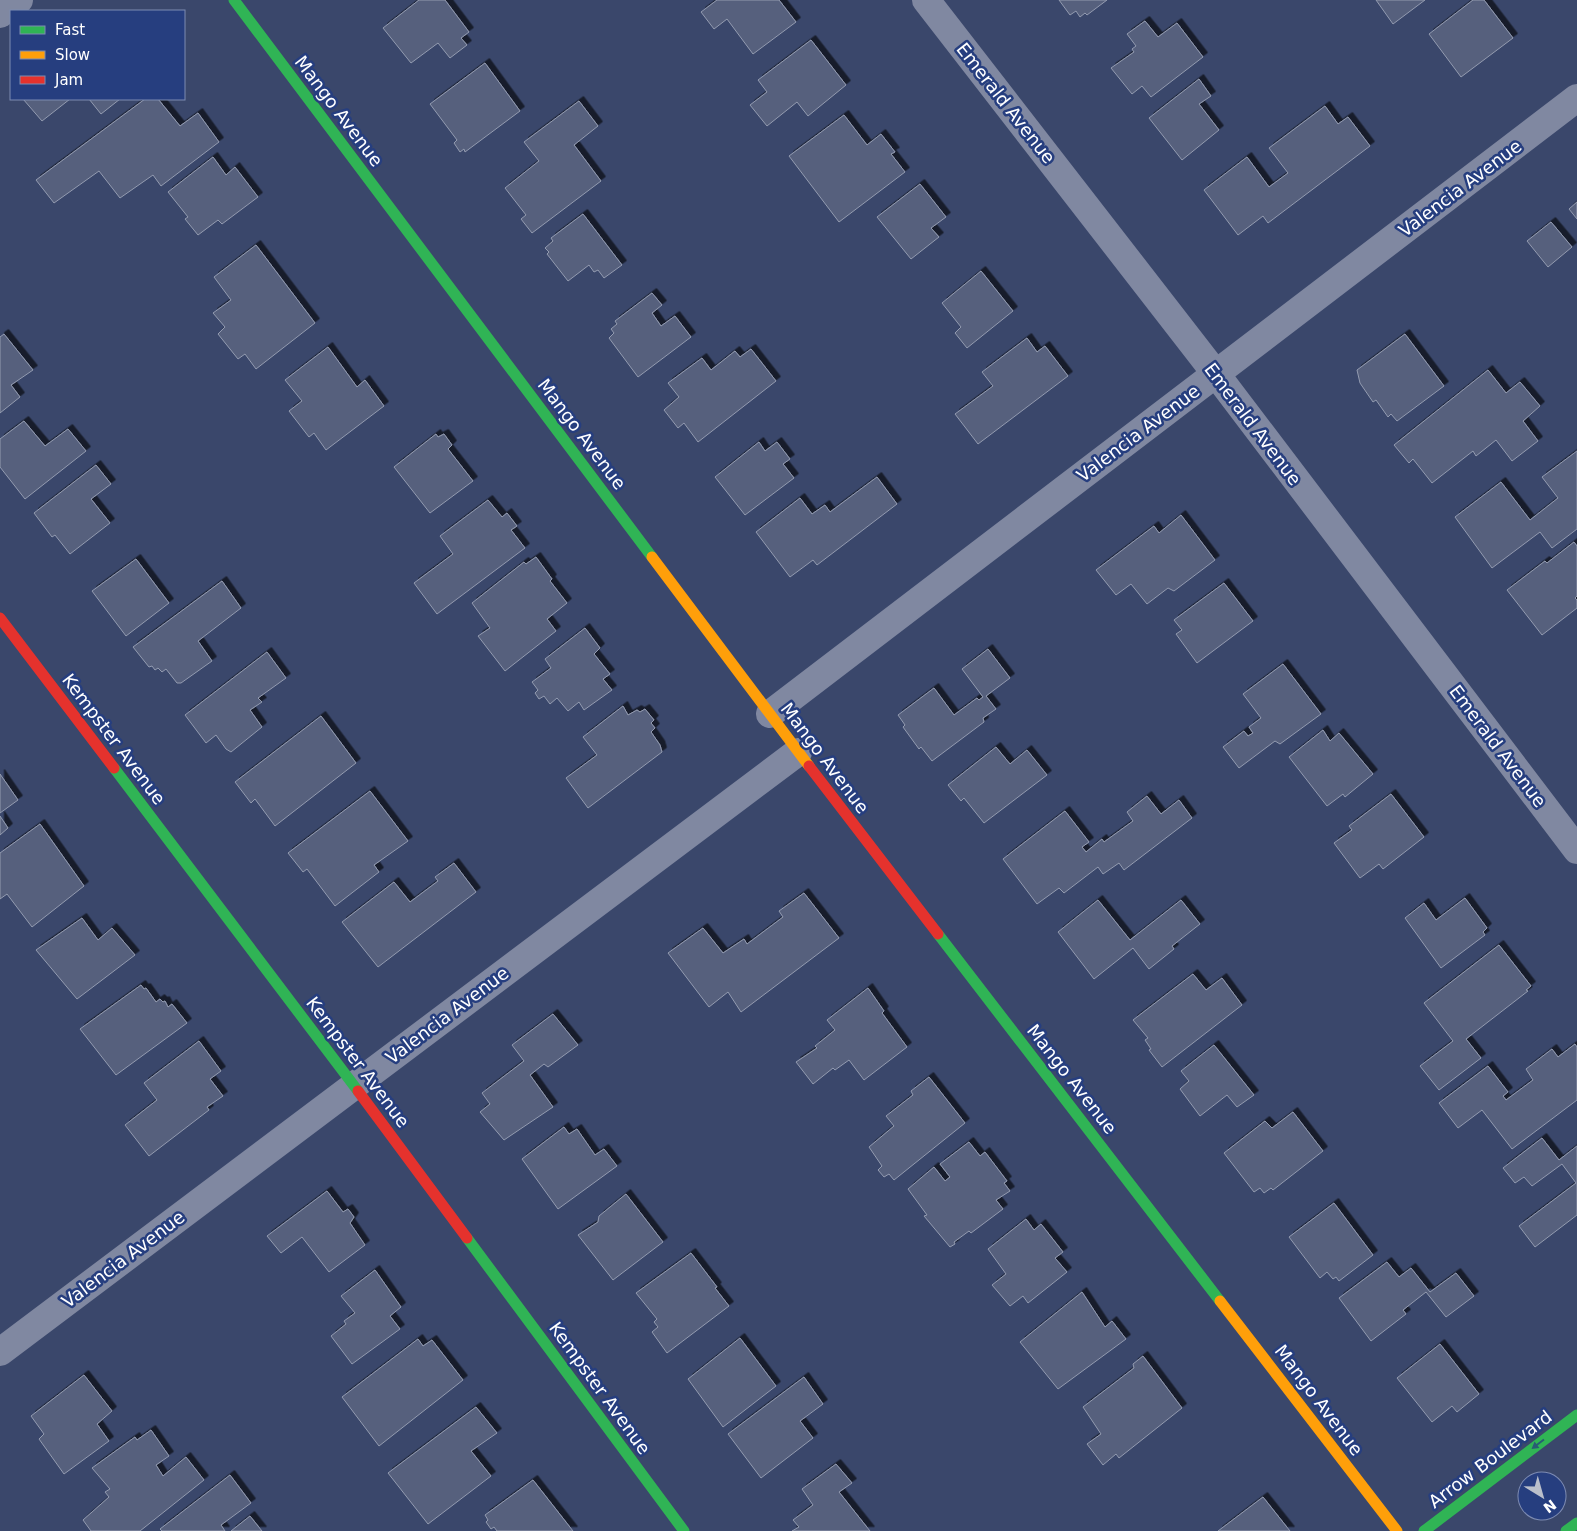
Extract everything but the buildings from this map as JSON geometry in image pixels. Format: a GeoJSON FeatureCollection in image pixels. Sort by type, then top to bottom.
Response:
{"type":"FeatureCollection","features":[{"type":"Feature","properties":{"kind":"street"},"geometry":{"type":"LineString","coordinates":[[0,14],[19,0]]}},
{"type":"Feature","properties":{"kind":"street","name":"Mango Avenue"},"geometry":{"type":"LineString","coordinates":[[234,0],[798,752],[1397,1531]]}},
{"type":"Feature","properties":{"kind":"street","name":"Emerald Avenue"},"geometry":{"type":"LineString","coordinates":[[926,0],[1216,374],[1577,850]]}},
{"type":"Feature","properties":{"kind":"street","name":"Valencia Avenue"},"geometry":{"type":"LineString","coordinates":[[770,714],[1577,98]]}},
{"type":"Feature","properties":{"kind":"street","name":"Kempster Avenue"},"geometry":{"type":"LineString","coordinates":[[0,618],[354,1085],[684,1531]]}},
{"type":"Feature","properties":{"kind":"street","name":"Valencia Avenue"},"geometry":{"type":"LineString","coordinates":[[0,1352],[798,752]]}},
{"type":"Feature","properties":{"kind":"street","name":"Arrow Boulevard"},"geometry":{"type":"LineString","coordinates":[[1424,1531],[1577,1415]]}},
{"type":"Feature","properties":{"kind":"street"},"geometry":{"type":"LineString","coordinates":[[1566,1531],[1577,1523]]}},
{"type":"Feature","properties":{"kind":"traffic: fast"},"geometry":{"type":"LineString","coordinates":[[234,0],[652,557]]}},
{"type":"Feature","properties":{"kind":"traffic: fast"},"geometry":{"type":"LineString","coordinates":[[114,768],[358,1091]]}},
{"type":"Feature","properties":{"kind":"traffic: fast"},"geometry":{"type":"LineString","coordinates":[[938,934],[1220,1301]]}},
{"type":"Feature","properties":{"kind":"traffic: fast"},"geometry":{"type":"LineString","coordinates":[[467,1238],[684,1531]]}},
{"type":"Feature","properties":{"kind":"traffic: fast"},"geometry":{"type":"LineString","coordinates":[[1424,1531],[1577,1415]]}},
{"type":"Feature","properties":{"kind":"traffic: fast"},"geometry":{"type":"LineString","coordinates":[[1566,1531],[1577,1523]]}},
{"type":"Feature","properties":{"kind":"traffic: slow"},"geometry":{"type":"LineString","coordinates":[[652,557],[809,766]]}},
{"type":"Feature","properties":{"kind":"traffic: slow"},"geometry":{"type":"LineString","coordinates":[[1220,1301],[1397,1531]]}},
{"type":"Feature","properties":{"kind":"traffic: jam"},"geometry":{"type":"LineString","coordinates":[[0,618],[114,768]]}},
{"type":"Feature","properties":{"kind":"traffic: jam"},"geometry":{"type":"LineString","coordinates":[[809,766],[938,934]]}},
{"type":"Feature","properties":{"kind":"traffic: jam"},"geometry":{"type":"LineString","coordinates":[[358,1091],[467,1238]]}}]}
